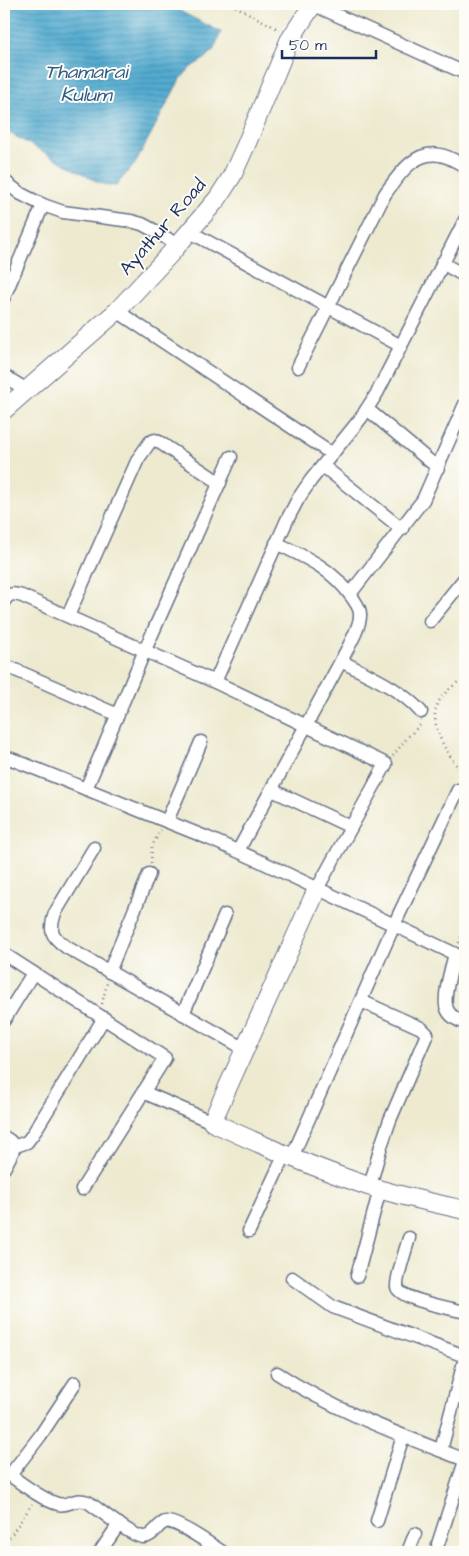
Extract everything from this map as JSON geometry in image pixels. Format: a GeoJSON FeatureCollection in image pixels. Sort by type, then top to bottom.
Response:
{"type":"FeatureCollection","features":[{"type":"Feature","properties":{"kind":"street","name":"Ayathur Road"},"geometry":{"type":"LineString","coordinates":[[4,410],[117,311],[178,246],[218,198],[232,176],[292,36],[313,4]]}},
{"type":"Feature","properties":{"kind":"street"},"geometry":{"type":"LineString","coordinates":[[313,4],[465,74]]}},
{"type":"Feature","properties":{"kind":"street"},"geometry":{"type":"LineString","coordinates":[[298,367],[385,194],[401,173],[423,155],[440,155],[465,166]]}},
{"type":"Feature","properties":{"kind":"street"},"geometry":{"type":"LineString","coordinates":[[4,181],[21,194],[43,205],[63,212],[142,224],[178,246]]}},
{"type":"Feature","properties":{"kind":"street"},"geometry":{"type":"LineString","coordinates":[[4,297],[43,205]]}},
{"type":"Feature","properties":{"kind":"street"},"geometry":{"type":"LineString","coordinates":[[215,682],[298,499],[367,409],[465,220]]}},
{"type":"Feature","properties":{"kind":"street"},"geometry":{"type":"LineString","coordinates":[[190,232],[400,346]]}},
{"type":"Feature","properties":{"kind":"street"},"geometry":{"type":"LineString","coordinates":[[442,264],[465,276]]}},
{"type":"Feature","properties":{"kind":"street"},"geometry":{"type":"LineString","coordinates":[[117,311],[332,454]]}},
{"type":"Feature","properties":{"kind":"street"},"geometry":{"type":"LineString","coordinates":[[4,376],[27,390]]}},
{"type":"Feature","properties":{"kind":"street"},"geometry":{"type":"LineString","coordinates":[[350,594],[424,500],[465,404]]}},
{"type":"Feature","properties":{"kind":"street"},"geometry":{"type":"LineString","coordinates":[[367,409],[438,468]]}},
{"type":"Feature","properties":{"kind":"street"},"geometry":{"type":"LineString","coordinates":[[68,616],[138,459],[150,442],[155,440],[160,442],[220,483]]}},
{"type":"Feature","properties":{"kind":"street"},"geometry":{"type":"LineString","coordinates":[[86,789],[231,456]]}},
{"type":"Feature","properties":{"kind":"street"},"geometry":{"type":"LineString","coordinates":[[323,466],[402,529]]}},
{"type":"Feature","properties":{"kind":"street"},"geometry":{"type":"LineString","coordinates":[[238,852],[354,636],[360,614],[358,606],[350,594],[326,569],[276,544]]}},
{"type":"Feature","properties":{"kind":"street"},"geometry":{"type":"LineString","coordinates":[[430,621],[465,578]]}},
{"type":"Feature","properties":{"kind":"street"},"geometry":{"type":"LineString","coordinates":[[4,601],[7,596],[14,593],[68,616],[215,682],[386,764],[317,889],[212,1122]]}},
{"type":"Feature","properties":{"kind":"street"},"geometry":{"type":"LineString","coordinates":[[341,661],[403,694],[426,717]]}},
{"type":"Feature","properties":{"kind":"street"},"geometry":{"type":"LineString","coordinates":[[4,665],[118,715]]}},
{"type":"Feature","properties":{"kind":"street"},"geometry":{"type":"LineString","coordinates":[[167,821],[201,742]]}},
{"type":"Feature","properties":{"kind":"street"},"geometry":{"type":"LineString","coordinates":[[4,756],[167,821],[238,852],[455,954],[446,994],[446,1008],[450,1014],[465,1023]]}},
{"type":"Feature","properties":{"kind":"street"},"geometry":{"type":"LineString","coordinates":[[272,790],[351,827]]}},
{"type":"Feature","properties":{"kind":"street"},"geometry":{"type":"LineString","coordinates":[[249,1231],[289,1155],[458,790]]}},
{"type":"Feature","properties":{"kind":"street"},"geometry":{"type":"LineString","coordinates":[[94,848],[55,913],[51,924],[52,934],[66,947],[245,1049]]}},
{"type":"Feature","properties":{"kind":"street"},"geometry":{"type":"LineString","coordinates":[[109,972],[149,874]]}},
{"type":"Feature","properties":{"kind":"street"},"geometry":{"type":"LineString","coordinates":[[183,1014],[225,915]]}},
{"type":"Feature","properties":{"kind":"street"},"geometry":{"type":"LineString","coordinates":[[4,954],[165,1058],[82,1189]]}},
{"type":"Feature","properties":{"kind":"street"},"geometry":{"type":"LineString","coordinates":[[4,1020],[33,973]]}},
{"type":"Feature","properties":{"kind":"street"},"geometry":{"type":"LineString","coordinates":[[357,1276],[375,1188],[380,1146],[427,1034],[421,1028],[361,1001]]}},
{"type":"Feature","properties":{"kind":"street"},"geometry":{"type":"LineString","coordinates":[[13,1147],[27,1142],[33,1134],[100,1016]]}},
{"type":"Feature","properties":{"kind":"street"},"geometry":{"type":"LineString","coordinates":[[143,1092],[335,1174],[405,1197],[465,1210]]}},
{"type":"Feature","properties":{"kind":"street"},"geometry":{"type":"LineString","coordinates":[[4,1137],[13,1144],[12,1153],[4,1168]]}},
{"type":"Feature","properties":{"kind":"street"},"geometry":{"type":"LineString","coordinates":[[409,1238],[398,1280],[397,1288],[399,1292],[412,1298],[465,1312]]}},
{"type":"Feature","properties":{"kind":"street"},"geometry":{"type":"LineString","coordinates":[[292,1278],[333,1307],[465,1357],[440,1450]]}},
{"type":"Feature","properties":{"kind":"street"},"geometry":{"type":"LineString","coordinates":[[277,1373],[299,1388],[324,1401],[403,1436],[465,1460],[438,1544]]}},
{"type":"Feature","properties":{"kind":"street"},"geometry":{"type":"LineString","coordinates":[[74,1383],[40,1436],[7,1473],[38,1494],[58,1504],[66,1504],[80,1499],[88,1502],[132,1533],[142,1537],[148,1536],[164,1522],[170,1522],[222,1552]]}},
{"type":"Feature","properties":{"kind":"street"},"geometry":{"type":"LineString","coordinates":[[377,1521],[403,1436]]}},
{"type":"Feature","properties":{"kind":"street"},"geometry":{"type":"LineString","coordinates":[[100,1552],[119,1524]]}},
{"type":"Feature","properties":{"kind":"street"},"geometry":{"type":"LineString","coordinates":[[408,1552],[415,1534]]}},
{"type":"Feature","properties":{"kind":"path"},"geometry":{"type":"LineString","coordinates":[[231,4],[292,36]]}},
{"type":"Feature","properties":{"kind":"path"},"geometry":{"type":"LineString","coordinates":[[465,676],[449,689],[436,709],[436,721],[440,738],[450,756],[465,775]]}},
{"type":"Feature","properties":{"kind":"path"},"geometry":{"type":"LineString","coordinates":[[386,764],[426,717],[436,714]]}},
{"type":"Feature","properties":{"kind":"path"},"geometry":{"type":"LineString","coordinates":[[149,874],[152,846],[167,821]]}},
{"type":"Feature","properties":{"kind":"path"},"geometry":{"type":"LineString","coordinates":[[455,954],[465,927]]}},
{"type":"Feature","properties":{"kind":"path"},"geometry":{"type":"LineString","coordinates":[[100,1016],[109,972]]}},
{"type":"Feature","properties":{"kind":"path"},"geometry":{"type":"LineString","coordinates":[[4,1546],[38,1494]]}},
{"type":"Feature","properties":{"kind":"water","name":"Thamarai Kulum"},"geometry":{"type":"Polygon","coordinates":[[[5,4],[166,4],[221,32],[213,51],[206,58],[191,67],[179,81],[135,164],[116,185],[109,186],[98,182],[4,130],[5,4]]]}}]}
